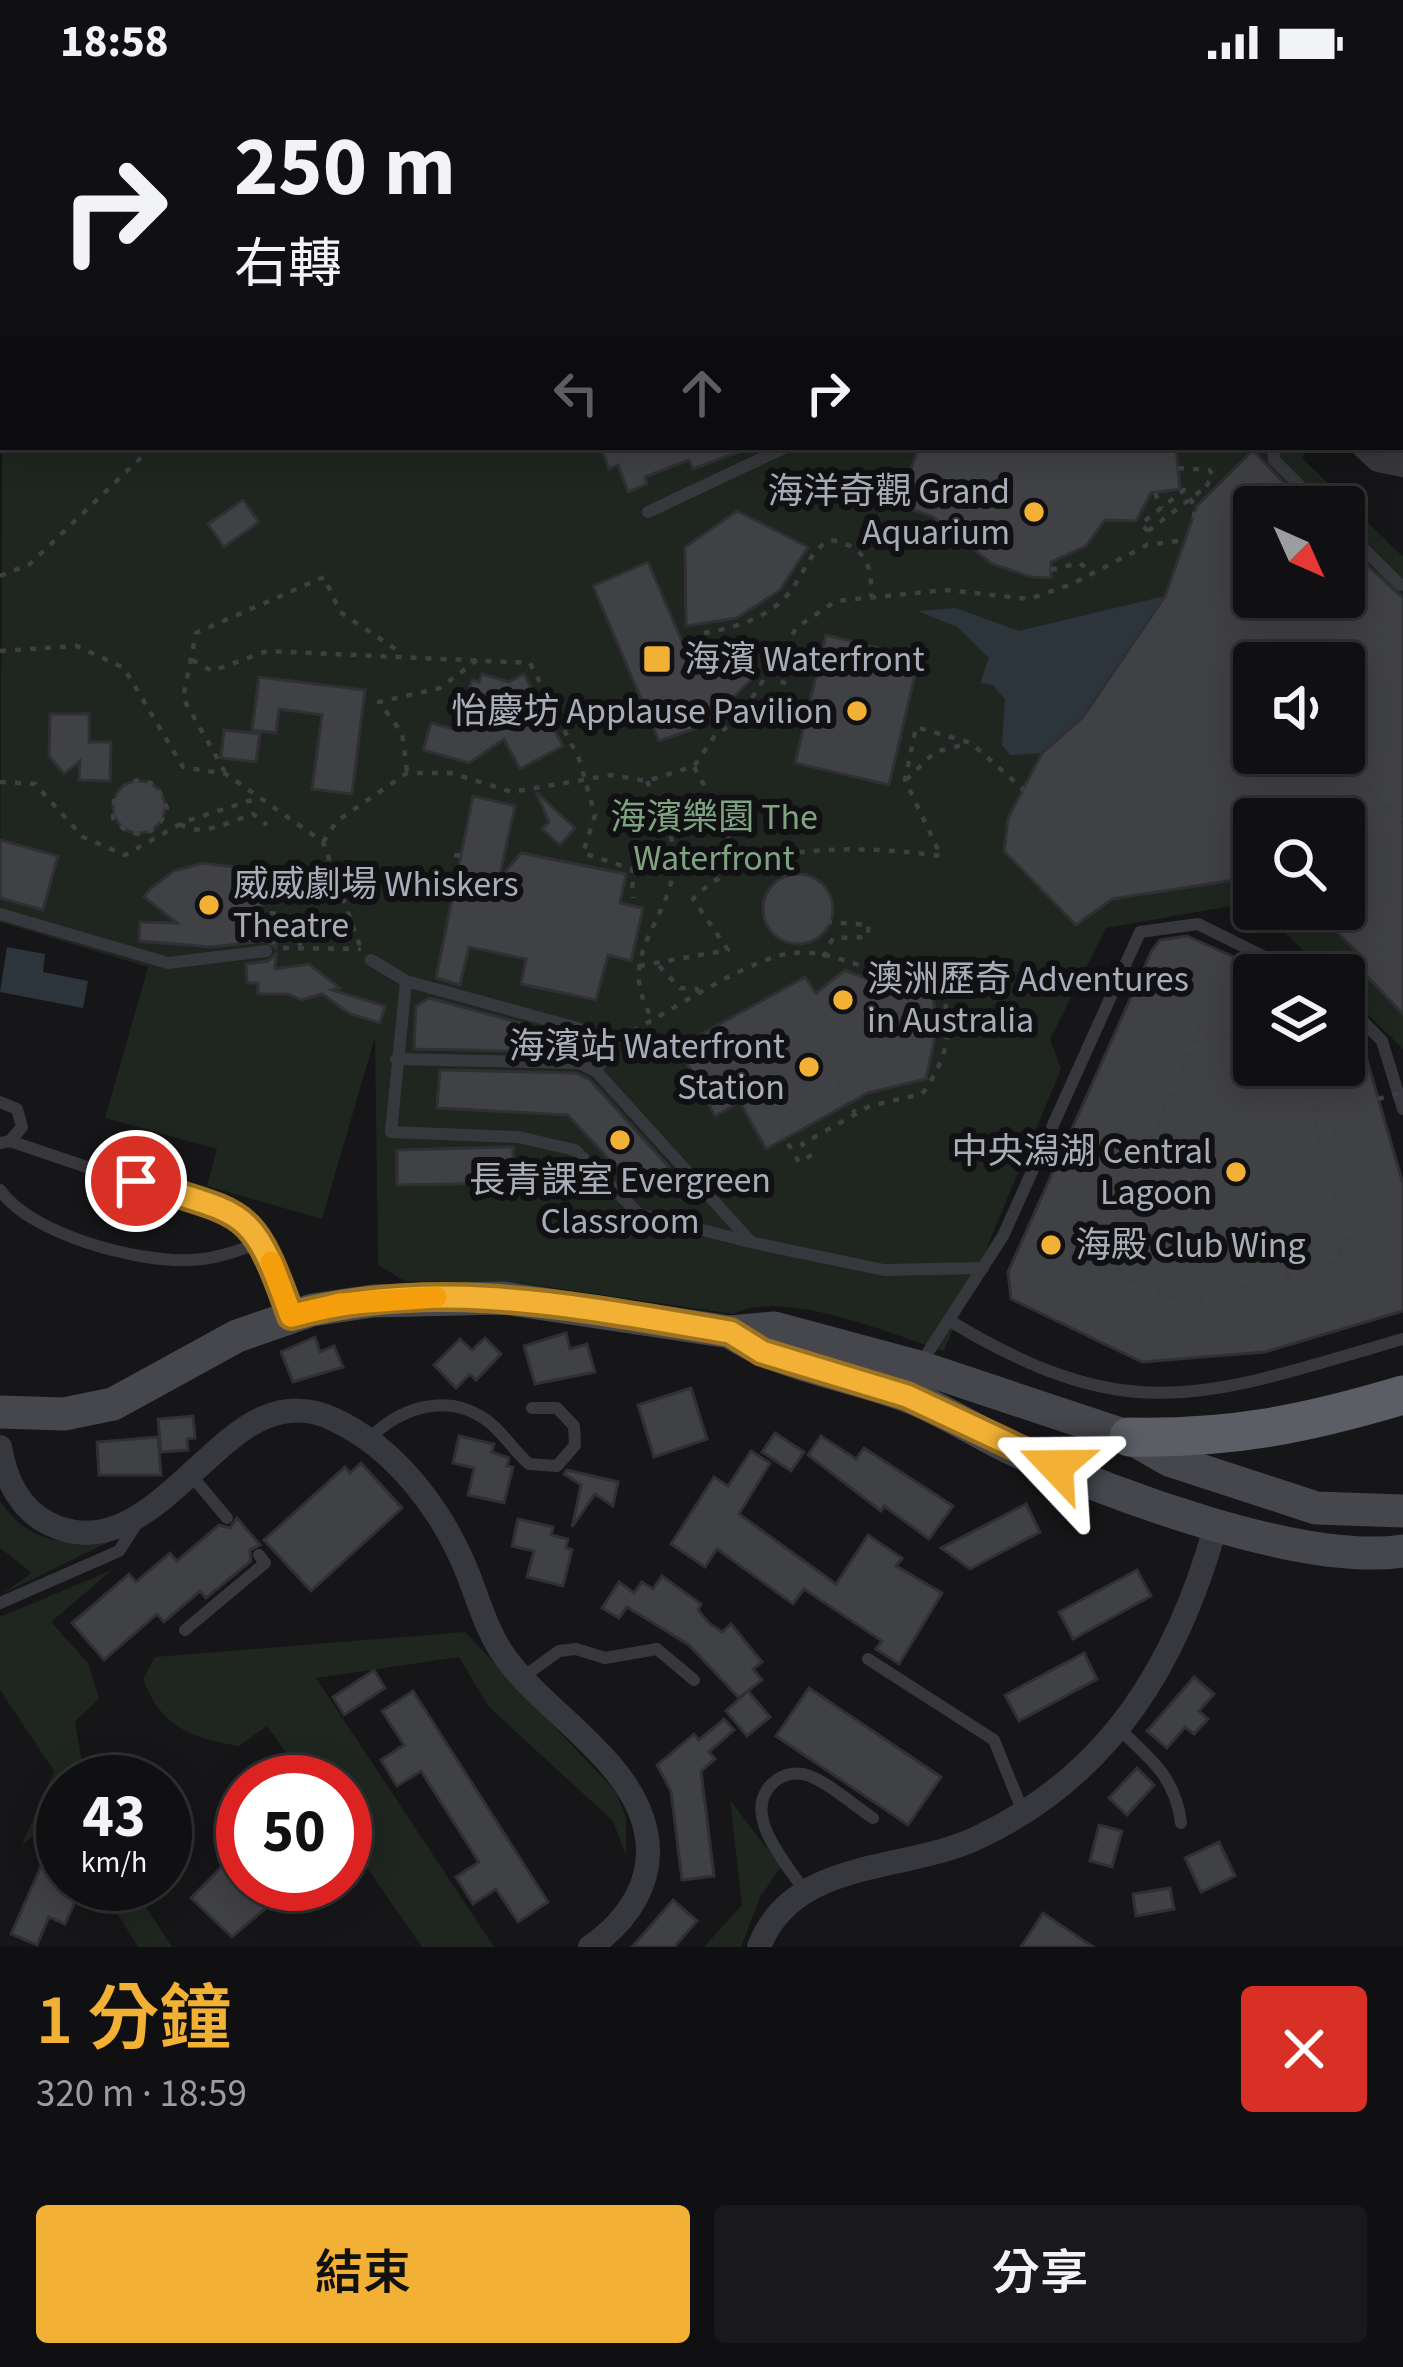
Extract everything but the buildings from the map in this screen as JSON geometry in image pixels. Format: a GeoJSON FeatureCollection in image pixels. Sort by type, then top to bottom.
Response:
{"type":"FeatureCollection","features":[{"type":"Feature","properties":{"kind":"highway"},"geometry":{"type":"LineString","coordinates":[[1129,1437],[1206,1438],[1278,1430],[1403,1395]]}},
{"type":"Feature","properties":{"kind":"main road"},"geometry":{"type":"LineString","coordinates":[[0,1412],[64,1414],[113,1403],[223,1343],[291,1316],[373,1300],[504,1298],[730,1332],[774,1328],[919,1367],[1129,1437],[1193,1469],[1277,1497],[1316,1508],[1403,1511]]}},
{"type":"Feature","properties":{"kind":"main road"},"geometry":{"type":"LineString","coordinates":[[730,1332],[762,1352],[907,1396],[1016,1450],[1216,1525],[1319,1551],[1403,1552]]}},
{"type":"Feature","properties":{"kind":"main road"},"geometry":{"type":"LineString","coordinates":[[1016,1450],[1011,1432],[1025,1405]]}},
{"type":"Feature","properties":{"kind":"main road"},"geometry":{"type":"LineString","coordinates":[[1193,1469],[1216,1525]]}},
{"type":"Feature","properties":{"kind":"main road"},"geometry":{"type":"LineString","coordinates":[[1216,1525],[1251,1504],[1277,1497]]}},
{"type":"Feature","properties":{"kind":"street"},"geometry":{"type":"LineString","coordinates":[[1367,450],[1399,470]]}},
{"type":"Feature","properties":{"kind":"street"},"geometry":{"type":"LineString","coordinates":[[0,1447],[14,1489],[48,1523],[95,1529],[144,1513],[245,1428],[281,1412],[320,1414],[368,1441],[430,1503],[466,1568],[496,1642],[625,1784],[646,1827],[648,1858],[641,1891],[614,1927],[590,1947]]}},
{"type":"Feature","properties":{"kind":"street"},"geometry":{"type":"LineString","coordinates":[[759,1947],[771,1922],[804,1890],[838,1875],[955,1847],[1023,1812],[1118,1728],[1155,1679],[1185,1625],[1216,1525]]}},
{"type":"Feature","properties":{"kind":"lane"},"geometry":{"type":"LineString","coordinates":[[648,512],[780,450]]}},
{"type":"Feature","properties":{"kind":"lane"},"geometry":{"type":"LineString","coordinates":[[1273,450],[1274,460],[1301,486]]}},
{"type":"Feature","properties":{"kind":"lane"},"geometry":{"type":"LineString","coordinates":[[1365,551],[1400,585]]}},
{"type":"Feature","properties":{"kind":"lane"},"geometry":{"type":"LineString","coordinates":[[0,914],[168,963],[266,951]]}},
{"type":"Feature","properties":{"kind":"lane"},"geometry":{"type":"LineString","coordinates":[[919,1367],[983,1268],[1140,932],[1198,925],[1258,954]]}},
{"type":"Feature","properties":{"kind":"lane"},"geometry":{"type":"LineString","coordinates":[[366,955],[406,981],[617,1039]]}},
{"type":"Feature","properties":{"kind":"lane"},"geometry":{"type":"LineString","coordinates":[[406,981],[391,1132],[518,1138],[575,1150],[639,1214],[751,1242],[884,1270],[983,1268]]}},
{"type":"Feature","properties":{"kind":"lane"},"geometry":{"type":"LineString","coordinates":[[1365,1024],[1382,1041],[1403,1109]]}},
{"type":"Feature","properties":{"kind":"lane"},"geometry":{"type":"LineString","coordinates":[[596,1072],[607,1051],[600,1036]]}},
{"type":"Feature","properties":{"kind":"lane"},"geometry":{"type":"LineString","coordinates":[[396,1059],[579,1063],[596,1072],[751,1242]]}},
{"type":"Feature","properties":{"kind":"lane"},"geometry":{"type":"LineString","coordinates":[[0,1102],[10,1104],[21,1118],[22,1127],[5,1142]]}},
{"type":"Feature","properties":{"kind":"lane"},"geometry":{"type":"LineString","coordinates":[[5,1142],[221,1208],[245,1220],[264,1240],[291,1316]]}},
{"type":"Feature","properties":{"kind":"lane"},"geometry":{"type":"LineString","coordinates":[[0,1190],[36,1225],[148,1257],[206,1259],[264,1240]]}},
{"type":"Feature","properties":{"kind":"lane"},"geometry":{"type":"LineString","coordinates":[[950,1321],[998,1350],[1125,1395],[1183,1395],[1235,1387],[1403,1339]]}},
{"type":"Feature","properties":{"kind":"lane"},"geometry":{"type":"LineString","coordinates":[[368,1441],[406,1411],[449,1406],[491,1424],[529,1464],[556,1466],[575,1445],[574,1426],[557,1408],[532,1408]]}},
{"type":"Feature","properties":{"kind":"lane"},"geometry":{"type":"LineString","coordinates":[[190,1475],[227,1518]]}},
{"type":"Feature","properties":{"kind":"lane"},"geometry":{"type":"LineString","coordinates":[[0,1604],[119,1552],[134,1537],[144,1513]]}},
{"type":"Feature","properties":{"kind":"lane"},"geometry":{"type":"LineString","coordinates":[[185,1630],[265,1563],[259,1556]]}},
{"type":"Feature","properties":{"kind":"lane"},"geometry":{"type":"LineString","coordinates":[[523,1677],[559,1651],[576,1649],[605,1658],[657,1648],[694,1680]]}},
{"type":"Feature","properties":{"kind":"lane"},"geometry":{"type":"LineString","coordinates":[[868,1659],[994,1740],[1023,1812]]}},
{"type":"Feature","properties":{"kind":"lane"},"geometry":{"type":"LineString","coordinates":[[1118,1728],[1162,1770],[1178,1794],[1181,1823]]}},
{"type":"Feature","properties":{"kind":"lane"},"geometry":{"type":"LineString","coordinates":[[804,1890],[761,1819],[762,1799],[772,1783],[789,1774],[808,1775],[873,1818]]}},
{"type":"Feature","properties":{"kind":"path"},"geometry":{"type":"LineString","coordinates":[[0,576],[30,564],[149,450]]}},
{"type":"Feature","properties":{"kind":"path"},"geometry":{"type":"LineString","coordinates":[[323,842],[337,821],[407,773],[451,773],[512,792],[611,775],[647,781],[694,766],[714,737],[740,717],[796,627],[814,611],[871,596],[947,590],[1029,598],[1147,544],[1188,541],[1195,506],[1184,490],[1141,524],[1148,531],[1206,487],[1213,475],[1209,470],[1178,468]]}},
{"type":"Feature","properties":{"kind":"path"},"geometry":{"type":"LineString","coordinates":[[1155,493],[1162,508]]}},
{"type":"Feature","properties":{"kind":"path"},"geometry":{"type":"LineString","coordinates":[[704,633],[740,627],[787,597],[817,550],[830,540],[865,555],[872,568],[871,596]]}},
{"type":"Feature","properties":{"kind":"path"},"geometry":{"type":"LineString","coordinates":[[1051,570],[1079,563],[1092,571]]}},
{"type":"Feature","properties":{"kind":"path"},"geometry":{"type":"LineString","coordinates":[[266,951],[302,946],[366,955],[323,842],[226,774],[183,698],[196,632],[324,577],[340,612],[405,654]]}},
{"type":"Feature","properties":{"kind":"path"},"geometry":{"type":"LineString","coordinates":[[0,651],[76,646],[124,668],[182,767],[226,774]]}},
{"type":"Feature","properties":{"kind":"path"},"geometry":{"type":"LineString","coordinates":[[192,659],[212,671],[267,651],[530,663],[579,759],[581,782],[595,815],[584,853],[632,869],[633,898]]}},
{"type":"Feature","properties":{"kind":"path"},"geometry":{"type":"LineString","coordinates":[[407,773],[402,734],[379,702],[440,688],[477,660]]}},
{"type":"Feature","properties":{"kind":"path"},"geometry":{"type":"LineString","coordinates":[[768,673],[791,687]]}},
{"type":"Feature","properties":{"kind":"path"},"geometry":{"type":"LineString","coordinates":[[639,966],[728,950],[693,899],[758,861],[816,852],[941,856],[905,781],[916,727],[971,743],[1024,790]]}},
{"type":"Feature","properties":{"kind":"path"},"geometry":{"type":"LineString","coordinates":[[905,781],[935,752],[971,743]]}},
{"type":"Feature","properties":{"kind":"path"},"geometry":{"type":"LineString","coordinates":[[694,766],[722,818],[737,872]]}},
{"type":"Feature","properties":{"kind":"path"},"geometry":{"type":"LineString","coordinates":[[1354,774],[1403,822]]}},
{"type":"Feature","properties":{"kind":"path"},"geometry":{"type":"LineString","coordinates":[[124,786],[140,779],[162,791],[167,808],[156,833]]}},
{"type":"Feature","properties":{"kind":"path"},"geometry":{"type":"LineString","coordinates":[[647,781],[669,830],[675,865],[639,966],[638,985],[653,1020]]}},
{"type":"Feature","properties":{"kind":"path"},"geometry":{"type":"LineString","coordinates":[[0,782],[35,784],[83,837],[125,855],[156,833],[258,798]]}},
{"type":"Feature","properties":{"kind":"path"},"geometry":{"type":"LineString","coordinates":[[494,800],[497,788]]}},
{"type":"Feature","properties":{"kind":"path"},"geometry":{"type":"LineString","coordinates":[[114,799],[111,809],[118,826],[136,835],[156,833]]}},
{"type":"Feature","properties":{"kind":"path"},"geometry":{"type":"LineString","coordinates":[[180,824],[188,830],[219,829],[253,814],[267,825]]}},
{"type":"Feature","properties":{"kind":"path"},"geometry":{"type":"LineString","coordinates":[[454,855],[464,856]]}},
{"type":"Feature","properties":{"kind":"path"},"geometry":{"type":"LineString","coordinates":[[255,912],[281,914],[302,946]]}},
{"type":"Feature","properties":{"kind":"path"},"geometry":{"type":"LineString","coordinates":[[823,957],[833,938],[867,937],[869,926],[829,922]]}},
{"type":"Feature","properties":{"kind":"path"},"geometry":{"type":"LineString","coordinates":[[617,1039],[797,949],[875,970],[940,957]]}},
{"type":"Feature","properties":{"kind":"path"},"geometry":{"type":"LineString","coordinates":[[929,962],[934,975]]}},
{"type":"Feature","properties":{"kind":"path"},"geometry":{"type":"LineString","coordinates":[[656,964],[680,988],[697,989],[700,996]]}},
{"type":"Feature","properties":{"kind":"path"},"geometry":{"type":"LineString","coordinates":[[765,1105],[799,1162],[810,1156],[802,1144],[855,1114],[870,1106],[908,1102],[922,1094],[936,1075],[948,1028],[939,987]]}},
{"type":"Feature","properties":{"kind":"path"},"geometry":{"type":"LineString","coordinates":[[1194,1011],[1203,1035]]}},
{"type":"Feature","properties":{"kind":"path"},"geometry":{"type":"LineString","coordinates":[[1203,1035],[1233,1041]]}},
{"type":"Feature","properties":{"kind":"path"},"geometry":{"type":"LineString","coordinates":[[1105,1258],[1183,1065],[1203,1035]]}},
{"type":"Feature","properties":{"kind":"path"},"geometry":{"type":"LineString","coordinates":[[830,1072],[855,1114]]}},
{"type":"Feature","properties":{"kind":"path"},"geometry":{"type":"LineString","coordinates":[[1105,1258],[1128,1281],[1184,1304],[1330,1264],[1345,1252],[1348,1240],[1317,1138],[1311,1086]]}},
{"type":"Feature","properties":{"kind":"path"},"geometry":{"type":"LineString","coordinates":[[1378,1099],[1403,1092]]}},
{"type":"Feature","properties":{"kind":"path"},"geometry":{"type":"LineString","coordinates":[[1317,1138],[1354,1123],[1358,1133]]}},
{"type":"Feature","properties":{"kind":"path"},"geometry":{"type":"LineString","coordinates":[[1345,1252],[1356,1258]]}},
{"type":"Feature","properties":{"kind":"path"},"geometry":{"type":"LineString","coordinates":[[1082,1263],[1105,1258]]}},
{"type":"Feature","properties":{"kind":"green space","name":"海濱樂園 The Waterfront"},"geometry":{"type":"Polygon","coordinates":[[[2,450],[1304,450],[1303,459],[1331,486],[1233,486],[1233,618],[1365,618],[1365,520],[1403,557],[1403,1049],[1365,1012],[1365,954],[1307,954],[1282,930],[1365,930],[1365,798],[1233,798],[1233,906],[1106,928],[1050,1039],[1061,1069],[944,1351],[837,1316],[780,1306],[733,1314],[521,1283],[405,1281],[378,1265],[375,1037],[322,1219],[207,1186],[217,1149],[105,1118],[148,967],[0,922],[2,450]]]}},
{"type":"Feature","properties":{"kind":"green space"},"geometry":{"type":"Polygon","coordinates":[[[0,1501],[23,1526],[49,1539],[113,1540],[0,1595],[32,1573],[0,1548],[0,1501]]]}},
{"type":"Feature","properties":{"kind":"green space"},"geometry":{"type":"Polygon","coordinates":[[[112,1570],[51,1622],[88,1663],[99,1699],[75,1721],[81,1755],[43,1755],[0,1690],[0,1617],[112,1570]]]}},
{"type":"Feature","properties":{"kind":"green space"},"geometry":{"type":"Polygon","coordinates":[[[465,1632],[615,1791],[626,1817],[626,1855],[613,1821],[488,1706],[459,1657],[316,1678],[367,1755],[288,1755],[267,1726],[239,1746],[180,1728],[159,1709],[143,1679],[155,1657],[465,1632]]]}},
{"type":"Feature","properties":{"kind":"green space"},"geometry":{"type":"Polygon","coordinates":[[[372,1763],[494,1947],[422,1947],[372,1875],[372,1763]]]}},
{"type":"Feature","properties":{"kind":"green space"},"geometry":{"type":"Polygon","coordinates":[[[730,1800],[781,1867],[760,1897],[741,1947],[704,1947],[742,1905],[730,1800]]]}},
{"type":"Feature","properties":{"kind":"green space"},"geometry":{"type":"Polygon","coordinates":[[[36,1813],[36,1833],[22,1845],[36,1813]]]}},
{"type":"Feature","properties":{"kind":"green space"},"geometry":{"type":"Polygon","coordinates":[[[116,1911],[149,1911],[172,1947],[138,1947],[116,1911]]]}},
{"type":"Feature","properties":{"kind":"shaded area"},"geometry":{"type":"Polygon","coordinates":[[[1180,582],[1235,642],[1233,715],[1042,753],[1010,755],[1002,745],[1005,700],[993,685],[980,683],[989,658],[957,627],[918,611],[956,608],[1019,631],[1165,596],[1180,582]]]}},
{"type":"Feature","properties":{"kind":"shaded area"},"geometry":{"type":"Polygon","coordinates":[[[7,947],[45,954],[43,972],[88,981],[83,1008],[0,992],[7,947]]]}},
{"type":"Feature","properties":{"kind":"slow traffic"},"geometry":{"type":"LineString","coordinates":[[271,1262],[291,1316],[340,1304],[436,1297]]}},
{"type":"Feature","properties":{"kind":"place","name":"海洋奇觀 Grand Aquarium"},"geometry":{"type":"Point","coordinates":[1034,512]}},
{"type":"Feature","properties":{"kind":"place","name":"海濱 Waterfront"},"geometry":{"type":"Point","coordinates":[657,659]}},
{"type":"Feature","properties":{"kind":"place","name":"怡慶坊 Applause Pavilion"},"geometry":{"type":"Point","coordinates":[857,711]}},
{"type":"Feature","properties":{"kind":"place","name":"威威劇場 Whiskers Theatre"},"geometry":{"type":"Point","coordinates":[209,905]}},
{"type":"Feature","properties":{"kind":"place","name":"澳洲歷奇 Adventures in Australia"},"geometry":{"type":"Point","coordinates":[843,1000]}},
{"type":"Feature","properties":{"kind":"place","name":"海濱站 Waterfront Station"},"geometry":{"type":"Point","coordinates":[809,1067]}},
{"type":"Feature","properties":{"kind":"place","name":"長青課室 Evergreen Classroom"},"geometry":{"type":"Point","coordinates":[620,1140]}},
{"type":"Feature","properties":{"kind":"place","name":"中央潟湖 Central Lagoon"},"geometry":{"type":"Point","coordinates":[1236,1172]}},
{"type":"Feature","properties":{"kind":"place","name":"海殿 Club Wing"},"geometry":{"type":"Point","coordinates":[1051,1245]}},
{"type":"Feature","properties":{"kind":"route"},"geometry":{"type":"LineString","coordinates":[[136,1181],[245,1220],[264,1240],[291,1316],[373,1300],[504,1298],[730,1332],[762,1352],[952,1414],[1056,1466]]}}]}
